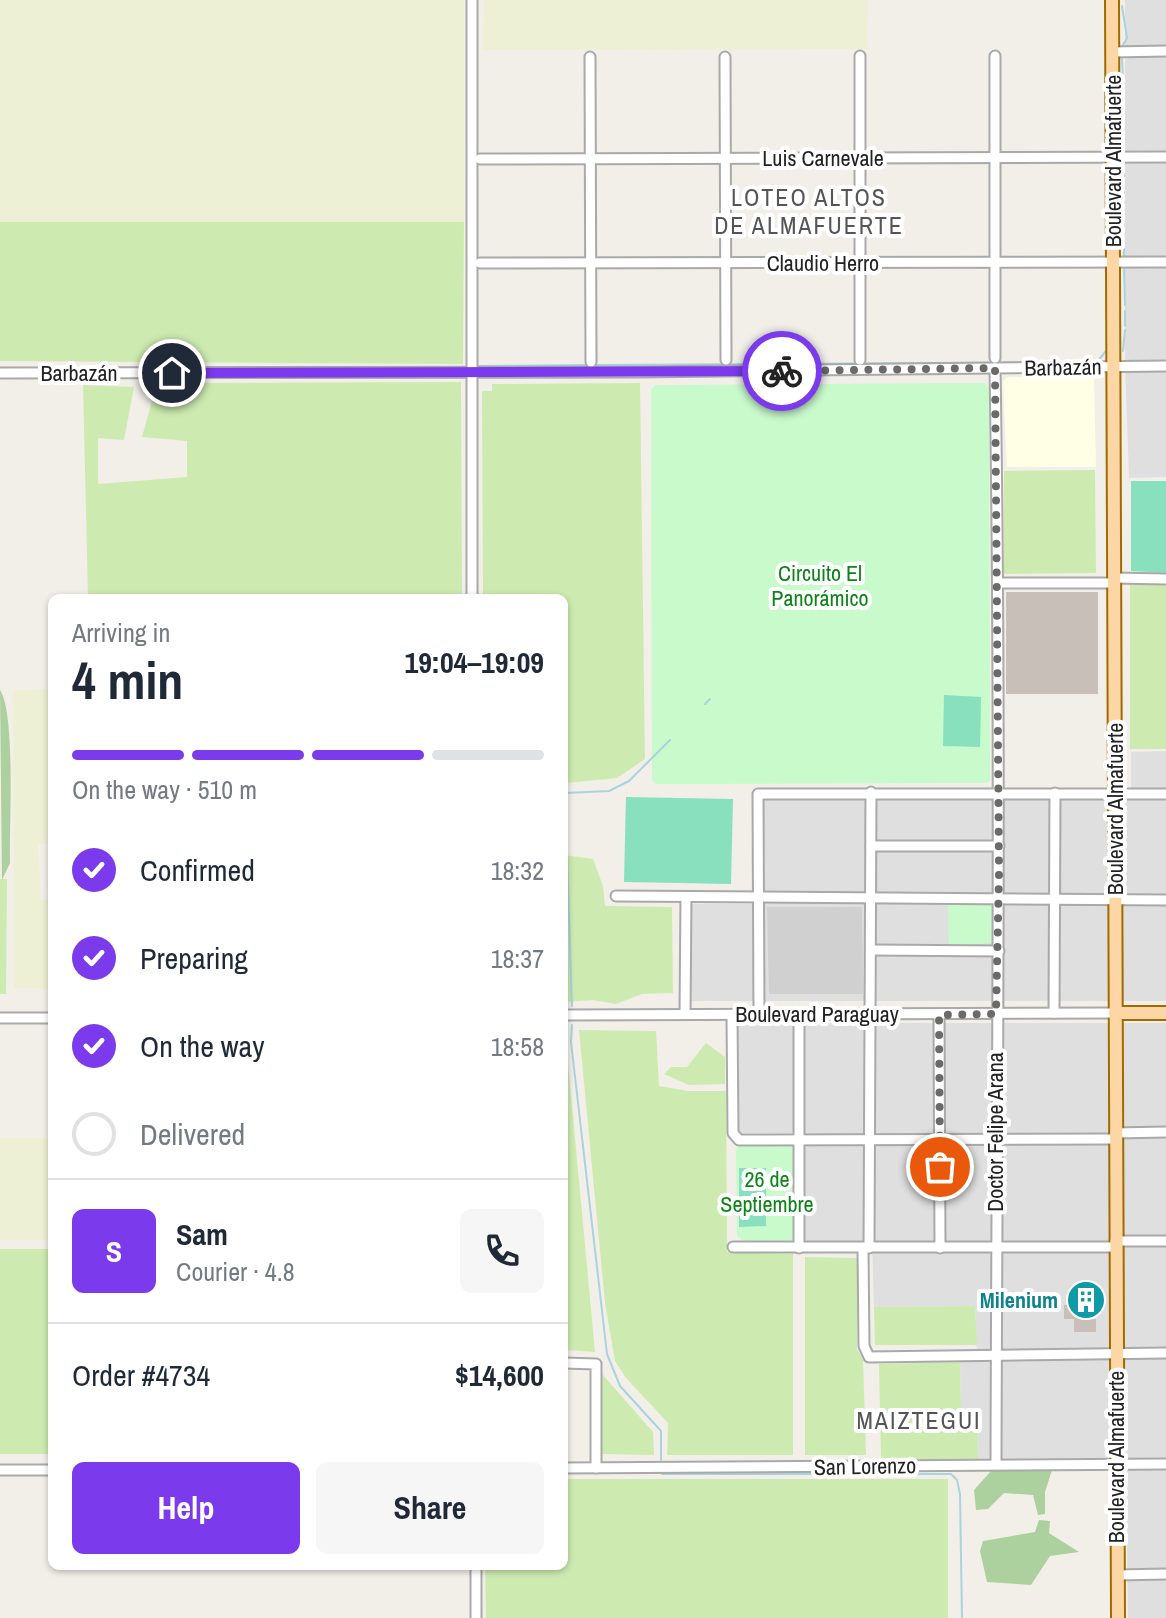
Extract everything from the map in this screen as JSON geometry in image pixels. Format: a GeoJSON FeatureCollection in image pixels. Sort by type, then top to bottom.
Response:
{"type":"FeatureCollection","features":[{"type":"Feature","properties":{"kind":"main road","name":"Boulevard Almafuerte"},"geometry":{"type":"LineString","coordinates":[[1112,0],[1118,1618]]}},
{"type":"Feature","properties":{"kind":"main road","name":"Boulevard Paraguay"},"geometry":{"type":"LineString","coordinates":[[1115,1013],[1166,1013]]}},
{"type":"Feature","properties":{"kind":"street"},"geometry":{"type":"LineString","coordinates":[[472,0],[472,594]]}},
{"type":"Feature","properties":{"kind":"street"},"geometry":{"type":"LineString","coordinates":[[1112,52],[1166,51]]}},
{"type":"Feature","properties":{"kind":"street"},"geometry":{"type":"LineString","coordinates":[[860,56],[860,360]]}},
{"type":"Feature","properties":{"kind":"street","name":"Doctor Felipe Arana"},"geometry":{"type":"LineString","coordinates":[[995,56],[999,583],[996,1464]]}},
{"type":"Feature","properties":{"kind":"street"},"geometry":{"type":"LineString","coordinates":[[590,57],[591,362]]}},
{"type":"Feature","properties":{"kind":"street"},"geometry":{"type":"LineString","coordinates":[[725,57],[726,360]]}},
{"type":"Feature","properties":{"kind":"street","name":"Luis Carnevale"},"geometry":{"type":"LineString","coordinates":[[480,159],[1166,157]]}},
{"type":"Feature","properties":{"kind":"street","name":"Claudio Herro"},"geometry":{"type":"LineString","coordinates":[[480,263],[1166,262]]}},
{"type":"Feature","properties":{"kind":"street","name":"Barbazán"},"geometry":{"type":"LineString","coordinates":[[0,373],[470,373],[995,363],[1166,366]]}},
{"type":"Feature","properties":{"kind":"street"},"geometry":{"type":"LineString","coordinates":[[999,583],[1166,579]]}},
{"type":"Feature","properties":{"kind":"street"},"geometry":{"type":"LineString","coordinates":[[871,792],[872,950],[864,1346],[869,1357],[1166,1353]]}},
{"type":"Feature","properties":{"kind":"street"},"geometry":{"type":"LineString","coordinates":[[1054,1013],[1055,793]]}},
{"type":"Feature","properties":{"kind":"street"},"geometry":{"type":"LineString","coordinates":[[759,1015],[758,794],[1166,794]]}},
{"type":"Feature","properties":{"kind":"street"},"geometry":{"type":"LineString","coordinates":[[871,846],[999,846]]}},
{"type":"Feature","properties":{"kind":"street"},"geometry":{"type":"LineString","coordinates":[[616,896],[1166,900]]}},
{"type":"Feature","properties":{"kind":"street"},"geometry":{"type":"LineString","coordinates":[[685,1014],[686,897]]}},
{"type":"Feature","properties":{"kind":"street"},"geometry":{"type":"LineString","coordinates":[[872,950],[999,951]]}},
{"type":"Feature","properties":{"kind":"street","name":"Boulevard Paraguay"},"geometry":{"type":"LineString","coordinates":[[568,1015],[1115,1013]]}},
{"type":"Feature","properties":{"kind":"street"},"geometry":{"type":"LineString","coordinates":[[799,1014],[799,1248]]}},
{"type":"Feature","properties":{"kind":"street"},"geometry":{"type":"LineString","coordinates":[[732,1015],[735,1138],[939,1141],[1166,1132]]}},
{"type":"Feature","properties":{"kind":"street"},"geometry":{"type":"LineString","coordinates":[[939,1015],[940,1248]]}},
{"type":"Feature","properties":{"kind":"street"},"geometry":{"type":"LineString","coordinates":[[0,1018],[48,1018]]}},
{"type":"Feature","properties":{"kind":"street"},"geometry":{"type":"LineString","coordinates":[[733,1247],[940,1248],[1166,1241]]}},
{"type":"Feature","properties":{"kind":"street"},"geometry":{"type":"LineString","coordinates":[[568,1363],[596,1364],[596,1468]]}},
{"type":"Feature","properties":{"kind":"street","name":"San Lorenzo"},"geometry":{"type":"LineString","coordinates":[[568,1468],[1166,1464]]}},
{"type":"Feature","properties":{"kind":"street"},"geometry":{"type":"LineString","coordinates":[[0,1470],[48,1470]]}},
{"type":"Feature","properties":{"kind":"street"},"geometry":{"type":"LineString","coordinates":[[476,1570],[476,1618]]}},
{"type":"Feature","properties":{"kind":"street"},"geometry":{"type":"LineString","coordinates":[[1117,1575],[1166,1574]]}},
{"type":"Feature","properties":{"kind":"shaded area"},"geometry":{"type":"Polygon","coordinates":[[[0,0],[464,0],[464,222],[0,222],[0,0]]]}},
{"type":"Feature","properties":{"kind":"shaded area"},"geometry":{"type":"Polygon","coordinates":[[[484,0],[868,0],[867,49],[483,50],[484,0]]]}},
{"type":"Feature","properties":{"kind":"shaded area"},"geometry":{"type":"Polygon","coordinates":[[[1125,0],[1166,0],[1166,477],[1129,478],[1125,360],[1125,0]]]}},
{"type":"Feature","properties":{"kind":"shaded area"},"geometry":{"type":"Polygon","coordinates":[[[1008,377],[1094,377],[1096,467],[1007,467],[1003,381],[1008,377]]]}},
{"type":"Feature","properties":{"kind":"shaded area"},"geometry":{"type":"Polygon","coordinates":[[[48,689],[48,843],[38,844],[41,900],[48,900],[48,989],[14,988],[13,690],[48,689]]]}},
{"type":"Feature","properties":{"kind":"shaded area"},"geometry":{"type":"Polygon","coordinates":[[[1166,751],[1166,1001],[691,1001],[691,904],[763,904],[763,798],[1131,799],[1131,752],[1166,751]]]}},
{"type":"Feature","properties":{"kind":"shaded area"},"geometry":{"type":"Polygon","coordinates":[[[767,907],[862,907],[863,994],[769,994],[767,907]]]}},
{"type":"Feature","properties":{"kind":"shaded area"},"geometry":{"type":"Polygon","coordinates":[[[738,1023],[1166,1023],[1166,1618],[1128,1618],[1126,1458],[978,1459],[977,1411],[961,1410],[960,1362],[977,1360],[975,1306],[874,1307],[872,1241],[805,1242],[804,1133],[739,1133],[738,1023]]]}},
{"type":"Feature","properties":{"kind":"shaded area"},"geometry":{"type":"Polygon","coordinates":[[[0,1138],[48,1138],[48,1240],[0,1240],[0,1138]]]}},
{"type":"Feature","properties":{"kind":"green space"},"geometry":{"type":"Polygon","coordinates":[[[0,222],[464,222],[463,364],[0,361],[0,222]]]}},
{"type":"Feature","properties":{"kind":"green space"},"geometry":{"type":"Polygon","coordinates":[[[461,382],[462,594],[88,594],[83,385],[134,387],[124,440],[98,438],[98,484],[187,477],[187,441],[142,437],[157,383],[461,382]]]}},
{"type":"Feature","properties":{"kind":"green space"},"geometry":{"type":"Polygon","coordinates":[[[640,383],[645,759],[617,778],[568,783],[568,594],[483,594],[482,391],[492,391],[492,384],[640,383]]]}},
{"type":"Feature","properties":{"kind":"green space","name":"Circuito El Panorámico"},"geometry":{"type":"Polygon","coordinates":[[[985,383],[989,388],[990,780],[987,783],[656,784],[652,780],[651,389],[656,385],[985,383]]]}},
{"type":"Feature","properties":{"kind":"green space"},"geometry":{"type":"Polygon","coordinates":[[[1095,470],[1096,573],[1004,574],[1004,471],[1095,470]]]}},
{"type":"Feature","properties":{"kind":"green space"},"geometry":{"type":"Polygon","coordinates":[[[1131,481],[1166,481],[1166,573],[1131,571],[1131,481]]]}},
{"type":"Feature","properties":{"kind":"green space"},"geometry":{"type":"Polygon","coordinates":[[[1130,585],[1166,585],[1166,749],[1130,749],[1130,585]]]}},
{"type":"Feature","properties":{"kind":"green space"},"geometry":{"type":"Polygon","coordinates":[[[0,690],[8,722],[11,772],[10,863],[2,880],[0,690]]]}},
{"type":"Feature","properties":{"kind":"green space"},"geometry":{"type":"Polygon","coordinates":[[[944,695],[981,697],[980,747],[943,746],[944,695]]]}},
{"type":"Feature","properties":{"kind":"green space"},"geometry":{"type":"Polygon","coordinates":[[[626,797],[733,799],[731,884],[624,882],[626,797]]]}},
{"type":"Feature","properties":{"kind":"green space"},"geometry":{"type":"Polygon","coordinates":[[[568,856],[593,859],[603,886],[605,906],[672,907],[673,993],[642,994],[616,1004],[593,1000],[568,1002],[568,856]]]}},
{"type":"Feature","properties":{"kind":"green space"},"geometry":{"type":"Polygon","coordinates":[[[0,879],[7,879],[6,994],[0,994],[0,879]]]}},
{"type":"Feature","properties":{"kind":"green space"},"geometry":{"type":"Polygon","coordinates":[[[948,903],[993,904],[994,943],[949,946],[948,903]]]}},
{"type":"Feature","properties":{"kind":"green space"},"geometry":{"type":"Polygon","coordinates":[[[579,1030],[656,1031],[659,1086],[688,1091],[726,1091],[727,1252],[793,1254],[793,1455],[667,1455],[668,1423],[626,1378],[615,1361],[605,1303],[579,1030]]]}},
{"type":"Feature","properties":{"kind":"green space"},"geometry":{"type":"Polygon","coordinates":[[[706,1043],[725,1057],[725,1084],[689,1085],[664,1074],[671,1067],[687,1067],[706,1043]]]}},
{"type":"Feature","properties":{"kind":"green space"},"geometry":{"type":"Polygon","coordinates":[[[568,1063],[595,1352],[568,1350],[568,1063]]]}},
{"type":"Feature","properties":{"kind":"green space","name":"26 de Septiembre"},"geometry":{"type":"Polygon","coordinates":[[[740,1144],[796,1145],[797,1237],[793,1240],[744,1241],[737,1236],[736,1150],[740,1144]]]}},
{"type":"Feature","properties":{"kind":"green space"},"geometry":{"type":"Polygon","coordinates":[[[739,1168],[766,1168],[766,1226],[739,1227],[739,1168]]]}},
{"type":"Feature","properties":{"kind":"green space"},"geometry":{"type":"Polygon","coordinates":[[[0,1249],[48,1249],[48,1454],[0,1454],[0,1249]]]}},
{"type":"Feature","properties":{"kind":"green space"},"geometry":{"type":"Polygon","coordinates":[[[805,1257],[858,1258],[857,1349],[863,1360],[866,1455],[805,1455],[805,1257]]]}},
{"type":"Feature","properties":{"kind":"green space"},"geometry":{"type":"Polygon","coordinates":[[[975,1306],[977,1345],[875,1345],[874,1307],[975,1306]]]}},
{"type":"Feature","properties":{"kind":"green space"},"geometry":{"type":"Polygon","coordinates":[[[960,1362],[961,1409],[977,1410],[978,1459],[881,1460],[879,1364],[960,1362]]]}},
{"type":"Feature","properties":{"kind":"green space"},"geometry":{"type":"Polygon","coordinates":[[[602,1374],[653,1432],[654,1455],[602,1454],[602,1374]]]}},
{"type":"Feature","properties":{"kind":"green space"},"geometry":{"type":"Polygon","coordinates":[[[1052,1470],[1045,1492],[1045,1514],[1038,1515],[1033,1495],[1004,1493],[988,1509],[976,1510],[974,1490],[991,1471],[1052,1470]]]}},
{"type":"Feature","properties":{"kind":"green space"},"geometry":{"type":"Polygon","coordinates":[[[568,1479],[948,1479],[948,1618],[486,1618],[485,1570],[568,1570],[568,1479]]]}},
{"type":"Feature","properties":{"kind":"green space"},"geometry":{"type":"Polygon","coordinates":[[[1039,1520],[1050,1521],[1049,1533],[1079,1552],[1050,1556],[1031,1585],[987,1582],[980,1551],[983,1541],[1035,1532],[1039,1520]]]}},
{"type":"Feature","properties":{"kind":"building"},"geometry":{"type":"Polygon","coordinates":[[[1006,592],[1098,592],[1098,694],[1006,694],[1006,592]]]}},
{"type":"Feature","properties":{"kind":"building"},"geometry":{"type":"Polygon","coordinates":[[[1070,1295],[1102,1295],[1102,1305],[1089,1305],[1089,1319],[1096,1319],[1096,1332],[1074,1332],[1074,1319],[1064,1319],[1064,1305],[1070,1305],[1070,1295]]]}},
{"type":"Feature","properties":{"kind":"waterway"},"geometry":{"type":"LineString","coordinates":[[1122,6],[1127,38],[1122,47]]}},
{"type":"Feature","properties":{"kind":"waterway"},"geometry":{"type":"LineString","coordinates":[[1122,59],[1123,81]]}},
{"type":"Feature","properties":{"kind":"waterway"},"geometry":{"type":"LineString","coordinates":[[1123,87],[1123,98]]}},
{"type":"Feature","properties":{"kind":"waterway"},"geometry":{"type":"LineString","coordinates":[[1123,103],[1123,117]]}},
{"type":"Feature","properties":{"kind":"waterway"},"geometry":{"type":"LineString","coordinates":[[1124,129],[1124,138]]}},
{"type":"Feature","properties":{"kind":"waterway"},"geometry":{"type":"LineString","coordinates":[[1124,142],[1124,152]]}},
{"type":"Feature","properties":{"kind":"waterway"},"geometry":{"type":"LineString","coordinates":[[1124,163],[1124,197]]}},
{"type":"Feature","properties":{"kind":"waterway"},"geometry":{"type":"LineString","coordinates":[[1124,203],[1124,212]]}},
{"type":"Feature","properties":{"kind":"waterway"},"geometry":{"type":"LineString","coordinates":[[1124,216],[1124,224]]}},
{"type":"Feature","properties":{"kind":"waterway"},"geometry":{"type":"LineString","coordinates":[[1124,240],[1124,257]]}},
{"type":"Feature","properties":{"kind":"waterway"},"geometry":{"type":"LineString","coordinates":[[1124,267],[1125,305]]}},
{"type":"Feature","properties":{"kind":"waterway"},"geometry":{"type":"LineString","coordinates":[[1125,311],[1125,326]]}},
{"type":"Feature","properties":{"kind":"waterway"},"geometry":{"type":"LineString","coordinates":[[1123,351],[1125,330]]}},
{"type":"Feature","properties":{"kind":"waterway"},"geometry":{"type":"LineString","coordinates":[[594,365],[1097,362],[1106,351]]}},
{"type":"Feature","properties":{"kind":"waterway"},"geometry":{"type":"LineString","coordinates":[[477,366],[587,365]]}},
{"type":"Feature","properties":{"kind":"waterway"},"geometry":{"type":"LineString","coordinates":[[477,379],[477,594]]}},
{"type":"Feature","properties":{"kind":"waterway"},"geometry":{"type":"LineString","coordinates":[[705,704],[710,699]]}},
{"type":"Feature","properties":{"kind":"waterway"},"geometry":{"type":"LineString","coordinates":[[568,793],[609,791],[629,781],[670,740]]}},
{"type":"Feature","properties":{"kind":"waterway"},"geometry":{"type":"LineString","coordinates":[[568,884],[572,1006]]}},
{"type":"Feature","properties":{"kind":"waterway"},"geometry":{"type":"LineString","coordinates":[[572,1025],[571,1042],[607,1354],[620,1386],[661,1431],[661,1460]]}},
{"type":"Feature","properties":{"kind":"waterway"},"geometry":{"type":"LineString","coordinates":[[662,1474],[951,1474],[957,1480],[960,1494],[962,1618]]}},
{"type":"Feature","properties":{"kind":"way so far"},"geometry":{"type":"LineString","coordinates":[[782,371],[995,368],[999,583],[999,951],[996,1014],[939,1015],[940,1167]]}},
{"type":"Feature","properties":{"kind":"place","name":"Milenium"},"geometry":{"type":"Point","coordinates":[1086,1300]}},
{"type":"Feature","properties":{"kind":"district","name":"LOTEO ALTOS DE ALMAFUERTE"},"geometry":{"type":"Point","coordinates":[809,212]}},
{"type":"Feature","properties":{"kind":"district","name":"MAIZTEGUI"},"geometry":{"type":"Point","coordinates":[919,1421]}},
{"type":"Feature","properties":{"kind":"route"},"geometry":{"type":"LineString","coordinates":[[172,373],[782,371]]}}]}
